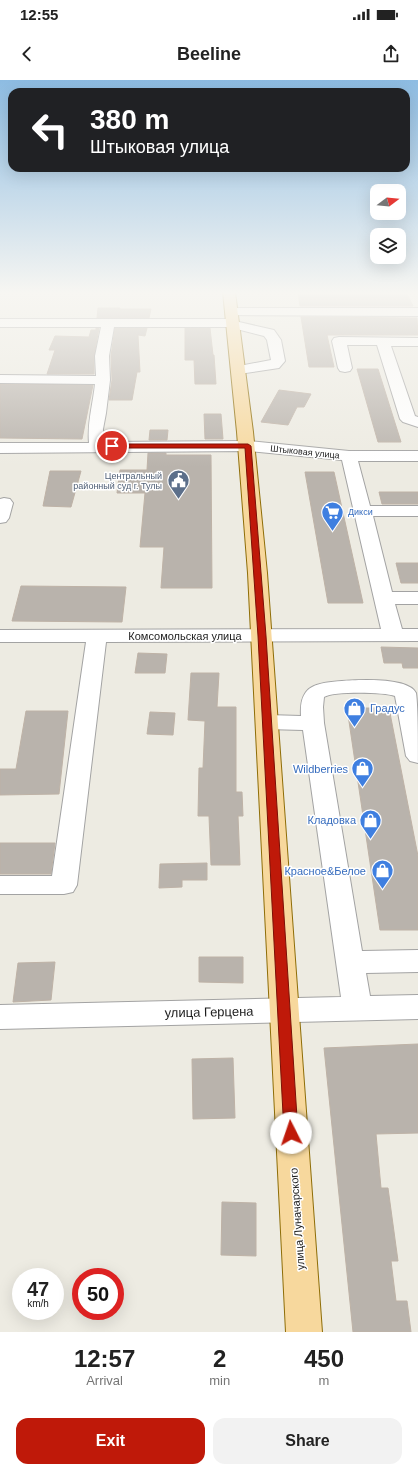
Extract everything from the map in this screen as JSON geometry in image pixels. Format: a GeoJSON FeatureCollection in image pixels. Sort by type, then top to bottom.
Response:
{"type":"FeatureCollection","features":[{"type":"Feature","properties":{"kind":"main road","name":"улица Луначарского"},"geometry":{"type":"LineString","coordinates":[[237,350],[248,446],[262,636],[283,1011],[304,1332]]}},
{"type":"Feature","properties":{"kind":"street"},"geometry":{"type":"LineString","coordinates":[[97,446],[95,429],[103,380],[103,350]]}},
{"type":"Feature","properties":{"kind":"street"},"geometry":{"type":"LineString","coordinates":[[239,370],[274,365],[278,361],[276,350]]}},
{"type":"Feature","properties":{"kind":"street"},"geometry":{"type":"LineString","coordinates":[[341,350],[345,368]]}},
{"type":"Feature","properties":{"kind":"street"},"geometry":{"type":"LineString","coordinates":[[386,350],[408,419],[418,422]]}},
{"type":"Feature","properties":{"kind":"street"},"geometry":{"type":"LineString","coordinates":[[0,378],[103,380]]}},
{"type":"Feature","properties":{"kind":"street","name":"Штыковая улица"},"geometry":{"type":"LineString","coordinates":[[0,448],[97,446],[248,446],[349,456],[418,456]]}},
{"type":"Feature","properties":{"kind":"street"},"geometry":{"type":"LineString","coordinates":[[349,456],[393,636]]}},
{"type":"Feature","properties":{"kind":"street"},"geometry":{"type":"LineString","coordinates":[[362,511],[418,511]]}},
{"type":"Feature","properties":{"kind":"street"},"geometry":{"type":"LineString","coordinates":[[384,598],[418,598]]}},
{"type":"Feature","properties":{"kind":"street","name":"Комсомольская улица"},"geometry":{"type":"LineString","coordinates":[[0,636],[418,635]]}},
{"type":"Feature","properties":{"kind":"street"},"geometry":{"type":"LineString","coordinates":[[0,885],[64,885],[97,636]]}},
{"type":"Feature","properties":{"kind":"street"},"geometry":{"type":"LineString","coordinates":[[356,1009],[313,723],[312,701],[315,693],[320,689],[332,687],[398,689],[405,693],[418,756]]}},
{"type":"Feature","properties":{"kind":"street"},"geometry":{"type":"LineString","coordinates":[[267,722],[313,723]]}},
{"type":"Feature","properties":{"kind":"street"},"geometry":{"type":"LineString","coordinates":[[349,962],[418,961]]}},
{"type":"Feature","properties":{"kind":"street","name":"улица Герцена"},"geometry":{"type":"LineString","coordinates":[[0,1017],[418,1007]]}},
{"type":"Feature","properties":{"kind":"building"},"geometry":{"type":"Polygon","coordinates":[[[55,350],[95,350],[94,374],[47,374],[55,350]]]}},
{"type":"Feature","properties":{"kind":"building"},"geometry":{"type":"Polygon","coordinates":[[[112,350],[139,350],[140,372],[137,372],[132,400],[109,400],[112,380],[112,350]]]}},
{"type":"Feature","properties":{"kind":"building"},"geometry":{"type":"Polygon","coordinates":[[[185,350],[212,350],[216,384],[195,384],[194,360],[185,360],[185,350]]]}},
{"type":"Feature","properties":{"kind":"building"},"geometry":{"type":"Polygon","coordinates":[[[306,350],[330,350],[334,367],[309,367],[306,350]]]}},
{"type":"Feature","properties":{"kind":"building"},"geometry":{"type":"Polygon","coordinates":[[[357,369],[378,369],[401,442],[378,442],[357,369]]]}},
{"type":"Feature","properties":{"kind":"building"},"geometry":{"type":"Polygon","coordinates":[[[0,384],[93,385],[82,439],[0,438],[0,384]]]}},
{"type":"Feature","properties":{"kind":"building"},"geometry":{"type":"Polygon","coordinates":[[[279,390],[311,394],[304,407],[297,407],[288,425],[261,422],[279,390]]]}},
{"type":"Feature","properties":{"kind":"building"},"geometry":{"type":"Polygon","coordinates":[[[204,414],[221,414],[223,439],[205,439],[204,414]]]}},
{"type":"Feature","properties":{"kind":"building"},"geometry":{"type":"Polygon","coordinates":[[[150,430],[168,430],[167,440],[149,440],[150,430]]]}},
{"type":"Feature","properties":{"kind":"building","name":"Центральный районный суд г. Тулы"},"geometry":{"type":"Polygon","coordinates":[[[148,453],[166,453],[166,455],[211,455],[212,588],[161,588],[164,547],[140,547],[145,493],[117,493],[120,470],[147,470],[148,453]]]}},
{"type":"Feature","properties":{"kind":"building"},"geometry":{"type":"Polygon","coordinates":[[[50,471],[81,471],[71,507],[43,506],[50,471]]]}},
{"type":"Feature","properties":{"kind":"building"},"geometry":{"type":"Polygon","coordinates":[[[305,472],[334,472],[363,603],[328,603],[305,472]]]}},
{"type":"Feature","properties":{"kind":"building"},"geometry":{"type":"Polygon","coordinates":[[[379,492],[418,492],[418,504],[382,504],[379,492]]]}},
{"type":"Feature","properties":{"kind":"building"},"geometry":{"type":"Polygon","coordinates":[[[396,563],[418,563],[418,583],[401,583],[396,563]]]}},
{"type":"Feature","properties":{"kind":"building"},"geometry":{"type":"Polygon","coordinates":[[[21,586],[126,587],[122,622],[12,621],[21,586]]]}},
{"type":"Feature","properties":{"kind":"building"},"geometry":{"type":"Polygon","coordinates":[[[381,647],[418,648],[418,668],[403,668],[402,663],[384,663],[381,647]]]}},
{"type":"Feature","properties":{"kind":"building"},"geometry":{"type":"Polygon","coordinates":[[[138,653],[167,654],[165,673],[135,673],[138,653]]]}},
{"type":"Feature","properties":{"kind":"building"},"geometry":{"type":"Polygon","coordinates":[[[191,673],[219,673],[217,707],[236,707],[236,792],[242,792],[243,816],[238,816],[240,865],[211,865],[209,816],[198,816],[199,768],[203,768],[205,721],[188,720],[191,673]]]}},
{"type":"Feature","properties":{"kind":"building"},"geometry":{"type":"Polygon","coordinates":[[[347,708],[389,708],[418,856],[418,930],[380,930],[347,708]]]}},
{"type":"Feature","properties":{"kind":"building"},"geometry":{"type":"Polygon","coordinates":[[[26,711],[68,711],[59,794],[0,795],[0,769],[16,769],[26,711]]]}},
{"type":"Feature","properties":{"kind":"building"},"geometry":{"type":"Polygon","coordinates":[[[150,712],[175,713],[173,735],[147,734],[150,712]]]}},
{"type":"Feature","properties":{"kind":"building"},"geometry":{"type":"Polygon","coordinates":[[[0,843],[55,843],[51,874],[0,874],[0,843]]]}},
{"type":"Feature","properties":{"kind":"building"},"geometry":{"type":"Polygon","coordinates":[[[207,863],[207,880],[182,880],[182,887],[159,888],[160,864],[207,863]]]}},
{"type":"Feature","properties":{"kind":"building"},"geometry":{"type":"Polygon","coordinates":[[[199,957],[243,957],[243,983],[199,982],[199,957]]]}},
{"type":"Feature","properties":{"kind":"building"},"geometry":{"type":"Polygon","coordinates":[[[55,962],[51,1000],[13,1002],[18,963],[55,962]]]}},
{"type":"Feature","properties":{"kind":"building"},"geometry":{"type":"Polygon","coordinates":[[[418,1044],[418,1133],[376,1134],[381,1188],[388,1188],[398,1261],[391,1261],[396,1301],[407,1301],[411,1332],[353,1332],[324,1048],[418,1044]]]}},
{"type":"Feature","properties":{"kind":"building"},"geometry":{"type":"Polygon","coordinates":[[[233,1058],[235,1118],[193,1119],[192,1059],[233,1058]]]}},
{"type":"Feature","properties":{"kind":"building"},"geometry":{"type":"Polygon","coordinates":[[[222,1202],[256,1203],[256,1256],[221,1255],[222,1202]]]}},
{"type":"Feature","properties":{"kind":"place","name":"Центральный районный суд г. Тулы"},"geometry":{"type":"Point","coordinates":[178,500]}},
{"type":"Feature","properties":{"kind":"place","name":"Дикси"},"geometry":{"type":"Point","coordinates":[333,532]}},
{"type":"Feature","properties":{"kind":"place","name":"Градус"},"geometry":{"type":"Point","coordinates":[354,728]}},
{"type":"Feature","properties":{"kind":"place","name":"Wildberries"},"geometry":{"type":"Point","coordinates":[363,788]}},
{"type":"Feature","properties":{"kind":"place","name":"Кладовка"},"geometry":{"type":"Point","coordinates":[371,840]}},
{"type":"Feature","properties":{"kind":"place","name":"Красное&Белое"},"geometry":{"type":"Point","coordinates":[382,890]}},
{"type":"Feature","properties":{"kind":"route"},"geometry":{"type":"LineString","coordinates":[[112,446],[248,446],[262,636],[291,1133]]}}]}
